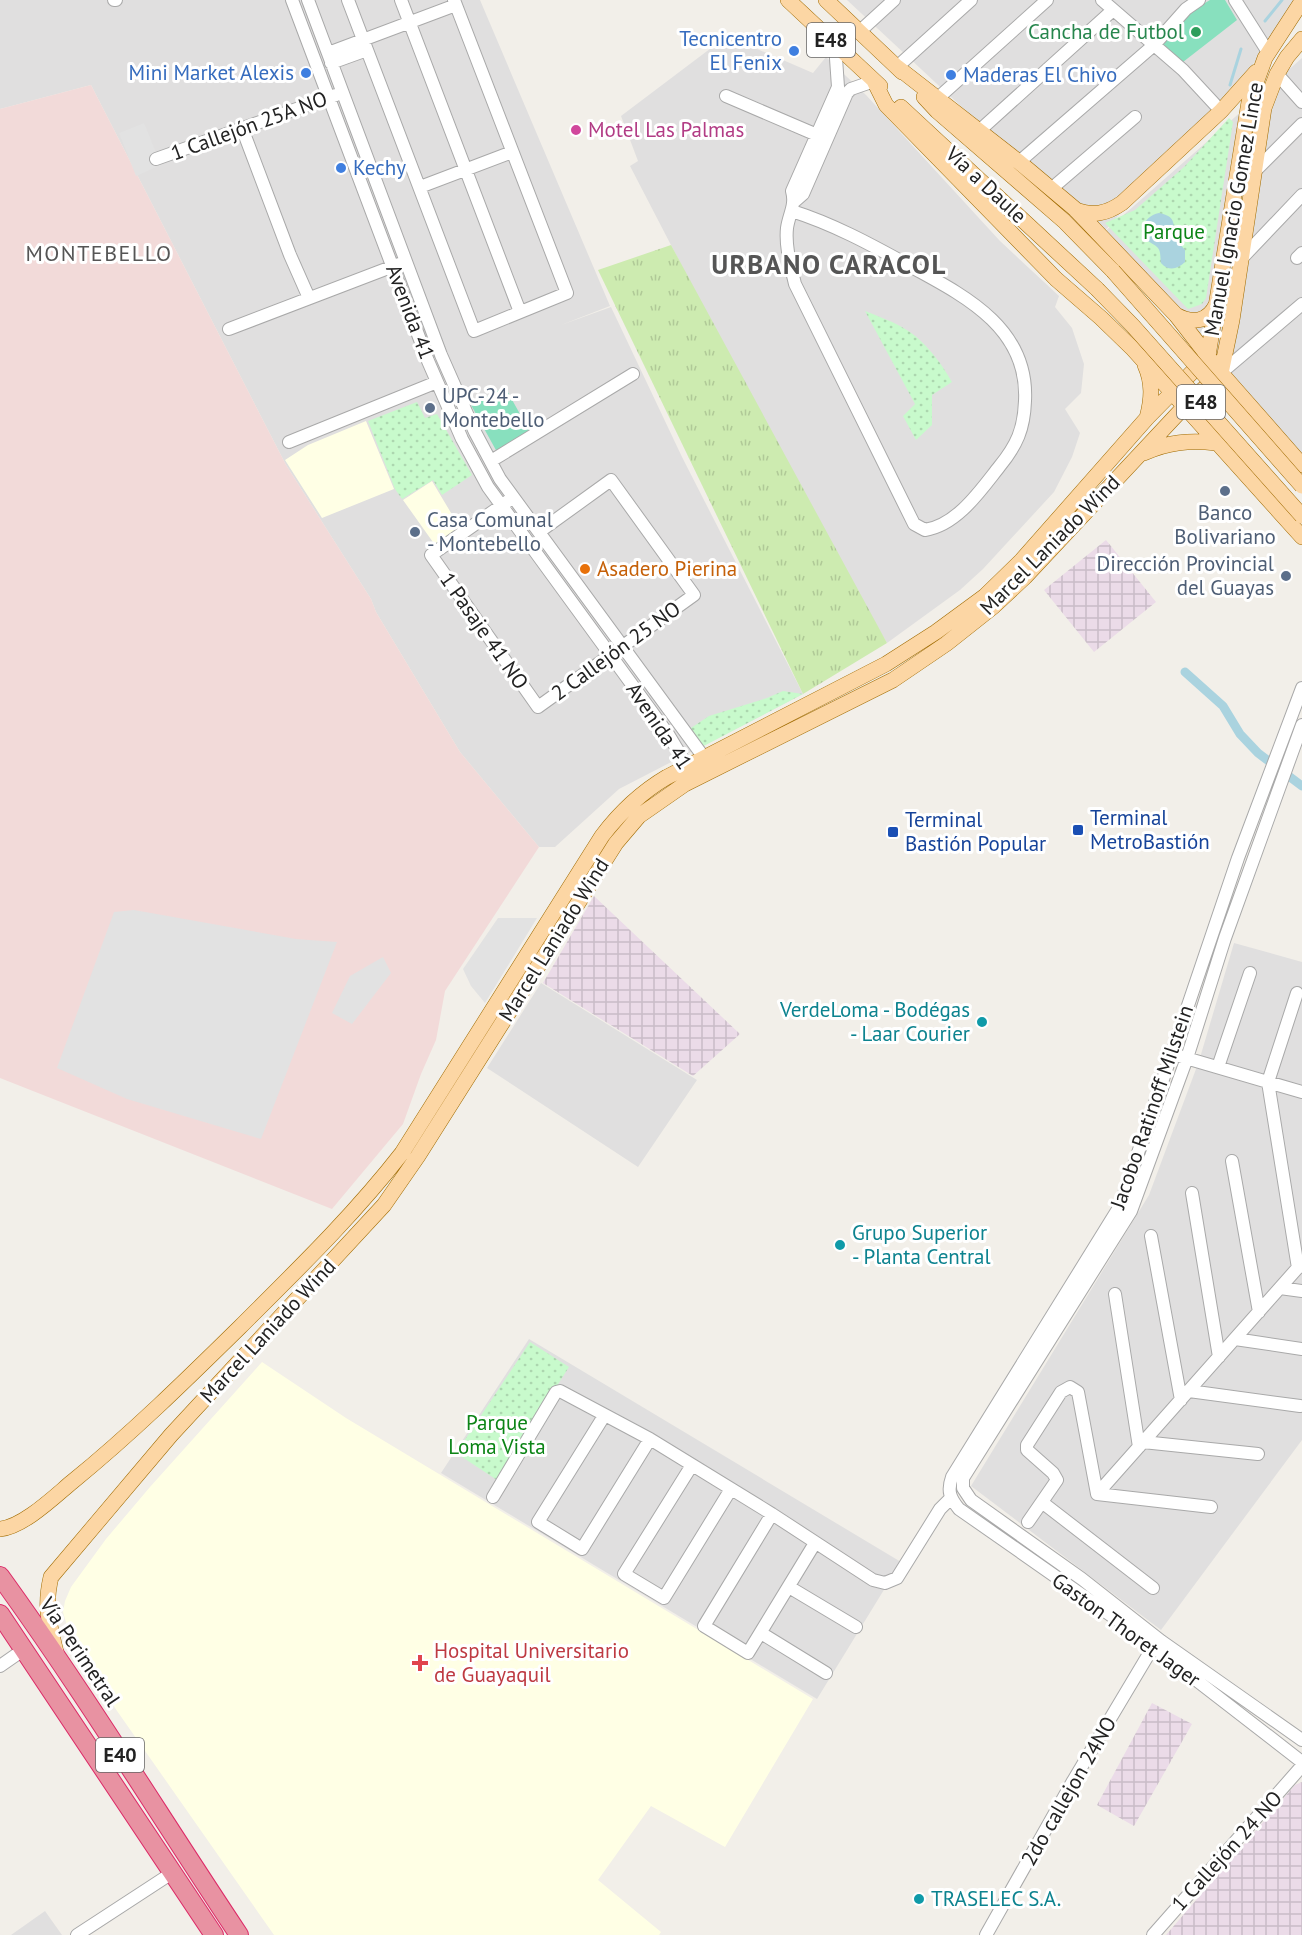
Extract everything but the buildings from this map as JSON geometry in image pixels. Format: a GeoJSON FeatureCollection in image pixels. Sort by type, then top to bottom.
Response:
{"type":"FeatureCollection","features":[{"type":"Feature","properties":{"kind":"highway","name":"Vía Perimetral"},"geometry":{"type":"LineString","coordinates":[[0,1576],[56,1653],[170,1832],[239,1935]]}},
{"type":"Feature","properties":{"kind":"highway","name":"E40"},"geometry":{"type":"LineString","coordinates":[[0,1614],[214,1935]]}},
{"type":"Feature","properties":{"kind":"main road","name":"Vía a Daule"},"geometry":{"type":"LineString","coordinates":[[788,0],[1133,326],[1302,516]]}},
{"type":"Feature","properties":{"kind":"main road","name":"Vía a Daule"},"geometry":{"type":"LineString","coordinates":[[826,0],[897,67],[937,111],[1064,220],[1113,271],[1302,486]]}},
{"type":"Feature","properties":{"kind":"main road","name":"Manuel Ignacio Gomez Lince"},"geometry":{"type":"LineString","coordinates":[[1208,356],[1248,108],[1265,59],[1299,2]]}},
{"type":"Feature","properties":{"kind":"main road","name":"Manuel Ignacio Gomez Lince"},"geometry":{"type":"LineString","coordinates":[[1221,373],[1243,257],[1253,173],[1264,108],[1277,74],[1302,39]]}},
{"type":"Feature","properties":{"kind":"main road"},"geometry":{"type":"LineString","coordinates":[[1075,210],[1088,214],[1100,214],[1122,203],[1221,111],[1265,59]]}},
{"type":"Feature","properties":{"kind":"main road","name":"Vía a Daule"},"geometry":{"type":"LineString","coordinates":[[897,67],[1019,162],[1075,210]]}},
{"type":"Feature","properties":{"kind":"main road","name":"Vía a Daule"},"geometry":{"type":"LineString","coordinates":[[874,81],[886,105],[1056,279],[1132,348]]}},
{"type":"Feature","properties":{"kind":"main road","name":"E48"},"geometry":{"type":"LineString","coordinates":[[1075,210],[1176,315],[1221,373],[1302,465]]}},
{"type":"Feature","properties":{"kind":"main road"},"geometry":{"type":"LineString","coordinates":[[1176,315],[1185,320],[1195,321],[1213,312],[1217,303]]}},
{"type":"Feature","properties":{"kind":"main road"},"geometry":{"type":"LineString","coordinates":[[1132,348],[1142,353],[1163,352],[1177,336],[1179,326],[1176,315]]}},
{"type":"Feature","properties":{"kind":"main road","name":"E48"},"geometry":{"type":"LineString","coordinates":[[1132,348],[1302,537]]}},
{"type":"Feature","properties":{"kind":"main road","name":"Marcel Laniado Wind"},"geometry":{"type":"LineString","coordinates":[[0,1529],[16,1524],[46,1503],[138,1427],[289,1278],[374,1189],[402,1153],[602,836],[628,804],[646,790],[691,773],[885,664],[936,632],[985,596],[1021,561],[1147,418],[1208,356]]}},
{"type":"Feature","properties":{"kind":"main road"},"geometry":{"type":"LineString","coordinates":[[1143,360],[1152,388],[1147,418]]}},
{"type":"Feature","properties":{"kind":"main road","name":"Marcel Laniado Wind"},"geometry":{"type":"LineString","coordinates":[[708,764],[893,680],[945,645],[994,606],[1025,577],[1185,406],[1221,373]]}},
{"type":"Feature","properties":{"kind":"main road"},"geometry":{"type":"LineString","coordinates":[[1138,455],[1177,442],[1216,443]]}},
{"type":"Feature","properties":{"kind":"main road","name":"Marcel Laniado Wind"},"geometry":{"type":"LineString","coordinates":[[56,1653],[47,1612],[47,1596],[51,1577],[171,1436],[384,1205],[418,1156],[615,843],[639,816],[691,773]]}},
{"type":"Feature","properties":{"kind":"street","name":"Avenida 41"},"geometry":{"type":"LineString","coordinates":[[292,0],[392,266],[462,439],[488,487],[668,734],[691,773]]}},
{"type":"Feature","properties":{"kind":"street","name":"Avenida 41"},"geometry":{"type":"LineString","coordinates":[[308,0],[441,355],[475,432],[514,497],[708,764]]}},
{"type":"Feature","properties":{"kind":"street"},"geometry":{"type":"LineString","coordinates":[[330,58],[365,45],[410,22],[455,3],[567,293],[474,331],[420,187],[365,45],[348,0]]}},
{"type":"Feature","properties":{"kind":"street"},"geometry":{"type":"LineString","coordinates":[[401,0],[520,312]]}},
{"type":"Feature","properties":{"kind":"street"},"geometry":{"type":"LineString","coordinates":[[859,32],[894,0]]}},
{"type":"Feature","properties":{"kind":"street"},"geometry":{"type":"LineString","coordinates":[[897,67],[971,0]]}},
{"type":"Feature","properties":{"kind":"street"},"geometry":{"type":"LineString","coordinates":[[938,98],[1047,0]]}},
{"type":"Feature","properties":{"kind":"street"},"geometry":{"type":"LineString","coordinates":[[1102,0],[1183,70],[1221,111]]}},
{"type":"Feature","properties":{"kind":"street"},"geometry":{"type":"LineString","coordinates":[[1019,162],[1154,45],[1186,9],[1199,0]]}},
{"type":"Feature","properties":{"kind":"street"},"geometry":{"type":"LineString","coordinates":[[1235,0],[1265,59]]}},
{"type":"Feature","properties":{"kind":"street"},"geometry":{"type":"LineString","coordinates":[[979,131],[1113,10]]}},
{"type":"Feature","properties":{"kind":"street"},"geometry":{"type":"LineString","coordinates":[[821,137],[838,87],[835,44]]}},
{"type":"Feature","properties":{"kind":"street"},"geometry":{"type":"LineString","coordinates":[[1277,74],[1302,102]]}},
{"type":"Feature","properties":{"kind":"street"},"geometry":{"type":"LineString","coordinates":[[793,206],[857,237],[976,305],[1004,331],[1019,358],[1026,389],[1024,418],[1014,448],[986,484],[955,517],[937,528],[925,530],[914,524],[795,285],[789,258],[787,229],[793,206],[792,191],[847,93],[850,89],[874,81]]}},
{"type":"Feature","properties":{"kind":"street","name":"1 Callejón 25A NO"},"geometry":{"type":"LineString","coordinates":[[156,159],[343,92]]}},
{"type":"Feature","properties":{"kind":"street"},"geometry":{"type":"LineString","coordinates":[[726,96],[821,137]]}},
{"type":"Feature","properties":{"kind":"street"},"geometry":{"type":"LineString","coordinates":[[1051,189],[1135,117]]}},
{"type":"Feature","properties":{"kind":"street"},"geometry":{"type":"LineString","coordinates":[[1253,173],[1302,124]]}},
{"type":"Feature","properties":{"kind":"street"},"geometry":{"type":"LineString","coordinates":[[242,128],[290,255],[309,298]]}},
{"type":"Feature","properties":{"kind":"street"},"geometry":{"type":"LineString","coordinates":[[420,187],[512,152]]}},
{"type":"Feature","properties":{"kind":"street"},"geometry":{"type":"LineString","coordinates":[[1243,257],[1302,195]]}},
{"type":"Feature","properties":{"kind":"street"},"geometry":{"type":"LineString","coordinates":[[370,208],[384,203]]}},
{"type":"Feature","properties":{"kind":"street"},"geometry":{"type":"LineString","coordinates":[[229,329],[406,261]]}},
{"type":"Feature","properties":{"kind":"street"},"geometry":{"type":"LineString","coordinates":[[1221,373],[1302,304]]}},
{"type":"Feature","properties":{"kind":"street"},"geometry":{"type":"LineString","coordinates":[[491,461],[633,374]]}},
{"type":"Feature","properties":{"kind":"street"},"geometry":{"type":"LineString","coordinates":[[289,442],[437,382]]}},
{"type":"Feature","properties":{"kind":"street","name":"2 Callejón 25 NO"},"geometry":{"type":"LineString","coordinates":[[538,707],[694,595],[611,480],[539,532]]}},
{"type":"Feature","properties":{"kind":"street"},"geometry":{"type":"LineString","coordinates":[[502,506],[514,497]]}},
{"type":"Feature","properties":{"kind":"street","name":"1 Pasaje 41 NO"},"geometry":{"type":"LineString","coordinates":[[502,506],[431,555],[538,707]]}},
{"type":"Feature","properties":{"kind":"street","name":"Jacobo Ratinoff Milstein"},"geometry":{"type":"LineString","coordinates":[[963,1488],[963,1478],[969,1467],[1120,1206],[1238,858],[1302,688]]}},
{"type":"Feature","properties":{"kind":"street","name":"Jacobo Ratinoff Milstein"},"geometry":{"type":"LineString","coordinates":[[951,1498],[948,1488],[952,1476],[1131,1211],[1187,1058],[1225,938],[1302,725]]}},
{"type":"Feature","properties":{"kind":"street"},"geometry":{"type":"LineString","coordinates":[[1218,1067],[1250,973]]}},
{"type":"Feature","properties":{"kind":"street"},"geometry":{"type":"LineString","coordinates":[[1097,1494],[1300,1266],[1268,1082],[1297,993]]}},
{"type":"Feature","properties":{"kind":"street"},"geometry":{"type":"LineString","coordinates":[[1172,1054],[1302,1092]]}},
{"type":"Feature","properties":{"kind":"street"},"geometry":{"type":"LineString","coordinates":[[1232,1161],[1259,1312]]}},
{"type":"Feature","properties":{"kind":"street"},"geometry":{"type":"LineString","coordinates":[[1192,1193],[1219,1357]]}},
{"type":"Feature","properties":{"kind":"street"},"geometry":{"type":"LineString","coordinates":[[1151,1236],[1185,1395]]}},
{"type":"Feature","properties":{"kind":"street"},"geometry":{"type":"LineString","coordinates":[[1280,1288],[1302,1291]]}},
{"type":"Feature","properties":{"kind":"street"},"geometry":{"type":"LineString","coordinates":[[1115,1294],[1141,1445]]}},
{"type":"Feature","properties":{"kind":"street"},"geometry":{"type":"LineString","coordinates":[[1234,1339],[1302,1349]]}},
{"type":"Feature","properties":{"kind":"street"},"geometry":{"type":"LineString","coordinates":[[1029,1522],[1056,1480],[1053,1473],[1027,1450],[1027,1445],[1061,1392],[1070,1387],[1078,1392],[1097,1494]]}},
{"type":"Feature","properties":{"kind":"street"},"geometry":{"type":"LineString","coordinates":[[494,1497],[556,1392],[565,1392],[604,1416],[650,1439],[772,1514],[873,1580],[885,1583],[897,1578],[940,1509],[951,1498]]}},
{"type":"Feature","properties":{"kind":"street"},"geometry":{"type":"LineString","coordinates":[[1185,1395],[1300,1406]]}},
{"type":"Feature","properties":{"kind":"street"},"geometry":{"type":"LineString","coordinates":[[604,1416],[538,1522],[582,1549],[650,1439]]}},
{"type":"Feature","properties":{"kind":"street"},"geometry":{"type":"LineString","coordinates":[[1141,1445],[1258,1454]]}},
{"type":"Feature","properties":{"kind":"street"},"geometry":{"type":"LineString","coordinates":[[692,1465],[624,1574],[663,1598],[731,1489]]}},
{"type":"Feature","properties":{"kind":"street","name":"Gaston Thoret Jager"},"geometry":{"type":"LineString","coordinates":[[963,1488],[971,1500],[1082,1579],[1161,1641],[1302,1740]]}},
{"type":"Feature","properties":{"kind":"street"},"geometry":{"type":"LineString","coordinates":[[1097,1494],[1211,1507]]}},
{"type":"Feature","properties":{"kind":"street","name":"Gaston Thoret Jager"},"geometry":{"type":"LineString","coordinates":[[951,1498],[959,1509],[1153,1647],[1302,1762]]}},
{"type":"Feature","properties":{"kind":"street"},"geometry":{"type":"LineString","coordinates":[[1042,1503],[1153,1588]]}},
{"type":"Feature","properties":{"kind":"street"},"geometry":{"type":"LineString","coordinates":[[772,1514],[704,1626],[748,1653],[815,1544]]}},
{"type":"Feature","properties":{"kind":"street"},"geometry":{"type":"LineString","coordinates":[[1074,1591],[1082,1579]]}},
{"type":"Feature","properties":{"kind":"street"},"geometry":{"type":"LineString","coordinates":[[789,1587],[856,1627]]}},
{"type":"Feature","properties":{"kind":"street"},"geometry":{"type":"LineString","coordinates":[[761,1633],[826,1673]]}},
{"type":"Feature","properties":{"kind":"street","name":"2do callejon 24NO"},"geometry":{"type":"LineString","coordinates":[[986,1935],[1073,1781],[1153,1647]]}},
{"type":"Feature","properties":{"kind":"street"},"geometry":{"type":"LineString","coordinates":[[0,1666],[23,1650]]}},
{"type":"Feature","properties":{"kind":"street","name":"1 Callejón 24 NO"},"geometry":{"type":"LineString","coordinates":[[1153,1935],[1302,1766]]}},
{"type":"Feature","properties":{"kind":"street"},"geometry":{"type":"LineString","coordinates":[[77,1935],[172,1873]]}},
{"type":"Feature","properties":{"kind":"shaded area"},"geometry":{"type":"Polygon","coordinates":[[[0,0],[480,0],[610,306],[561,325],[611,307],[682,457],[803,694],[619,789],[555,847],[539,847],[460,752],[376,612],[371,599],[286,465],[91,85],[0,109],[0,0]]]}},
{"type":"Feature","properties":{"kind":"shaded area"},"geometry":{"type":"Polygon","coordinates":[[[847,0],[1302,0],[1302,9],[1102,234],[1302,58],[1302,465],[1100,236],[847,0]]]}},
{"type":"Feature","properties":{"kind":"shaded area"},"geometry":{"type":"Polygon","coordinates":[[[727,36],[813,73],[826,57],[866,95],[1000,241],[1059,296],[1055,307],[1072,328],[1084,364],[1081,393],[1065,409],[1080,433],[1072,457],[1054,492],[983,569],[960,590],[887,643],[855,590],[630,166],[638,161],[621,116],[727,36]]]}},
{"type":"Feature","properties":{"kind":"shaded area"},"geometry":{"type":"Polygon","coordinates":[[[91,85],[286,465],[371,599],[376,612],[460,752],[539,847],[445,991],[436,1040],[403,1124],[332,1209],[0,1078],[0,109],[91,85]]]}},
{"type":"Feature","properties":{"kind":"shaded area"},"geometry":{"type":"Polygon","coordinates":[[[144,123],[161,165],[136,176],[119,133],[144,123]]]}},
{"type":"Feature","properties":{"kind":"shaded area"},"geometry":{"type":"Polygon","coordinates":[[[366,421],[394,489],[322,518],[285,460],[308,445],[366,421]]]}},
{"type":"Feature","properties":{"kind":"shaded area"},"geometry":{"type":"Polygon","coordinates":[[[432,481],[460,528],[435,545],[403,500],[432,481]]]}},
{"type":"Feature","properties":{"kind":"shaded area"},"geometry":{"type":"Polygon","coordinates":[[[1106,540],[1156,602],[1094,652],[1044,590],[1106,540]]]}},
{"type":"Feature","properties":{"kind":"shaded area"},"geometry":{"type":"Polygon","coordinates":[[[594,896],[740,1034],[693,1076],[543,983],[594,896]]]}},
{"type":"Feature","properties":{"kind":"shaded area"},"geometry":{"type":"Polygon","coordinates":[[[134,910],[296,939],[337,942],[261,1139],[127,1099],[57,1068],[114,912],[134,910]]]}},
{"type":"Feature","properties":{"kind":"shaded area"},"geometry":{"type":"Polygon","coordinates":[[[498,918],[537,918],[485,1003],[471,986],[463,969],[498,918]]]}},
{"type":"Feature","properties":{"kind":"shaded area"},"geometry":{"type":"Polygon","coordinates":[[[1234,943],[1302,962],[1302,1440],[1161,1630],[971,1486],[1149,1195],[1199,1061],[1234,943]]]}},
{"type":"Feature","properties":{"kind":"shaded area"},"geometry":{"type":"Polygon","coordinates":[[[383,957],[391,973],[352,1024],[332,1013],[350,976],[383,957]]]}},
{"type":"Feature","properties":{"kind":"shaded area"},"geometry":{"type":"Polygon","coordinates":[[[541,983],[697,1080],[638,1167],[487,1068],[541,983]]]}},
{"type":"Feature","properties":{"kind":"shaded area"},"geometry":{"type":"Polygon","coordinates":[[[529,1339],[901,1562],[817,1699],[441,1473],[529,1339]]]}},
{"type":"Feature","properties":{"kind":"shaded area","name":"Hospital Universitario de Guayaquil"},"geometry":{"type":"Polygon","coordinates":[[[262,1362],[346,1418],[813,1699],[725,1847],[651,1806],[598,1880],[661,1932],[659,1935],[274,1935],[115,1708],[67,1626],[63,1612],[65,1601],[71,1587],[106,1539],[262,1362]]]}},
{"type":"Feature","properties":{"kind":"shaded area"},"geometry":{"type":"Polygon","coordinates":[[[1152,1703],[1192,1724],[1134,1826],[1097,1805],[1152,1703]]]}},
{"type":"Feature","properties":{"kind":"shaded area"},"geometry":{"type":"Polygon","coordinates":[[[1302,1782],[1302,1935],[1166,1935],[1295,1785],[1302,1782]]]}},
{"type":"Feature","properties":{"kind":"shaded area"},"geometry":{"type":"Polygon","coordinates":[[[45,1911],[62,1935],[11,1935],[45,1911]]]}},
{"type":"Feature","properties":{"kind":"green space","name":"Cancha de Futbol"},"geometry":{"type":"Polygon","coordinates":[[[1210,0],[1225,0],[1237,20],[1183,62],[1161,43],[1188,13],[1210,0]]]}},
{"type":"Feature","properties":{"kind":"green space","name":"Parque"},"geometry":{"type":"Polygon","coordinates":[[[1229,118],[1233,122],[1206,298],[1202,304],[1188,309],[1105,223],[1135,210],[1184,167],[1229,118]]]}},
{"type":"Feature","properties":{"kind":"green space"},"geometry":{"type":"Polygon","coordinates":[[[671,245],[887,643],[803,694],[598,270],[671,245]]]}},
{"type":"Feature","properties":{"kind":"green space"},"geometry":{"type":"Polygon","coordinates":[[[865,311],[896,324],[916,337],[936,358],[952,382],[932,395],[932,425],[916,440],[903,416],[915,404],[865,311]]]}},
{"type":"Feature","properties":{"kind":"green space"},"geometry":{"type":"Polygon","coordinates":[[[505,387],[530,432],[497,452],[471,405],[505,387]]]}},
{"type":"Feature","properties":{"kind":"green space"},"geometry":{"type":"Polygon","coordinates":[[[417,402],[425,418],[437,414],[472,475],[442,495],[433,480],[402,499],[395,489],[368,421],[417,402]]]}},
{"type":"Feature","properties":{"kind":"green space"},"geometry":{"type":"Polygon","coordinates":[[[783,691],[803,694],[698,749],[685,732],[709,716],[783,691]]]}},
{"type":"Feature","properties":{"kind":"green space","name":"Parque Loma Vista"},"geometry":{"type":"Polygon","coordinates":[[[530,1342],[569,1367],[497,1480],[456,1453],[530,1342]]]}},
{"type":"Feature","properties":{"kind":"water"},"geometry":{"type":"Polygon","coordinates":[[[1159,213],[1172,219],[1176,238],[1185,250],[1185,262],[1179,267],[1170,268],[1161,263],[1159,250],[1144,235],[1145,222],[1151,216],[1159,213]]]}},
{"type":"Feature","properties":{"kind":"waterway"},"geometry":{"type":"LineString","coordinates":[[1265,21],[1282,0]]}},
{"type":"Feature","properties":{"kind":"waterway"},"geometry":{"type":"LineString","coordinates":[[1230,85],[1241,49]]}},
{"type":"Feature","properties":{"kind":"waterway"},"geometry":{"type":"LineString","coordinates":[[1185,672],[1223,706],[1240,734],[1258,753],[1302,786]]}},
{"type":"Feature","properties":{"kind":"place","name":"Cancha de Futbol"},"geometry":{"type":"Point","coordinates":[1196,32]}},
{"type":"Feature","properties":{"kind":"place","name":"Tecnicentro El Fenix"},"geometry":{"type":"Point","coordinates":[794,51]}},
{"type":"Feature","properties":{"kind":"place","name":"Mini Market Alexis"},"geometry":{"type":"Point","coordinates":[306,73]}},
{"type":"Feature","properties":{"kind":"place","name":"Maderas El Chivo"},"geometry":{"type":"Point","coordinates":[951,75]}},
{"type":"Feature","properties":{"kind":"place","name":"Motel Las Palmas"},"geometry":{"type":"Point","coordinates":[576,130]}},
{"type":"Feature","properties":{"kind":"place","name":"Kechy"},"geometry":{"type":"Point","coordinates":[341,168]}},
{"type":"Feature","properties":{"kind":"place","name":"UPC-24 - Montebello"},"geometry":{"type":"Point","coordinates":[430,408]}},
{"type":"Feature","properties":{"kind":"place","name":"Banco Bolivariano"},"geometry":{"type":"Point","coordinates":[1225,491]}},
{"type":"Feature","properties":{"kind":"place","name":"Casa Comunal - Montebello"},"geometry":{"type":"Point","coordinates":[415,532]}},
{"type":"Feature","properties":{"kind":"place","name":"Asadero Pierina"},"geometry":{"type":"Point","coordinates":[585,569]}},
{"type":"Feature","properties":{"kind":"place","name":"Dirección Provincial del Guayas"},"geometry":{"type":"Point","coordinates":[1286,576]}},
{"type":"Feature","properties":{"kind":"place","name":"Terminal MetroBastión"},"geometry":{"type":"Point","coordinates":[1078,830]}},
{"type":"Feature","properties":{"kind":"place","name":"Terminal Bastión Popular"},"geometry":{"type":"Point","coordinates":[893,832]}},
{"type":"Feature","properties":{"kind":"place","name":"VerdeLoma - Bodégas - Laar Courier"},"geometry":{"type":"Point","coordinates":[982,1022]}},
{"type":"Feature","properties":{"kind":"place","name":"Grupo Superior - Planta Central"},"geometry":{"type":"Point","coordinates":[840,1245]}},
{"type":"Feature","properties":{"kind":"place","name":"Hospital Universitario de Guayaquil"},"geometry":{"type":"Point","coordinates":[420,1663]}},
{"type":"Feature","properties":{"kind":"place","name":"TRASELEC S.A."},"geometry":{"type":"Point","coordinates":[919,1899]}},
{"type":"Feature","properties":{"kind":"district","name":"MONTEBELLO"},"geometry":{"type":"Point","coordinates":[99,253]}},
{"type":"Feature","properties":{"kind":"district","name":"URBANO CARACOL"},"geometry":{"type":"Point","coordinates":[829,265]}}]}
